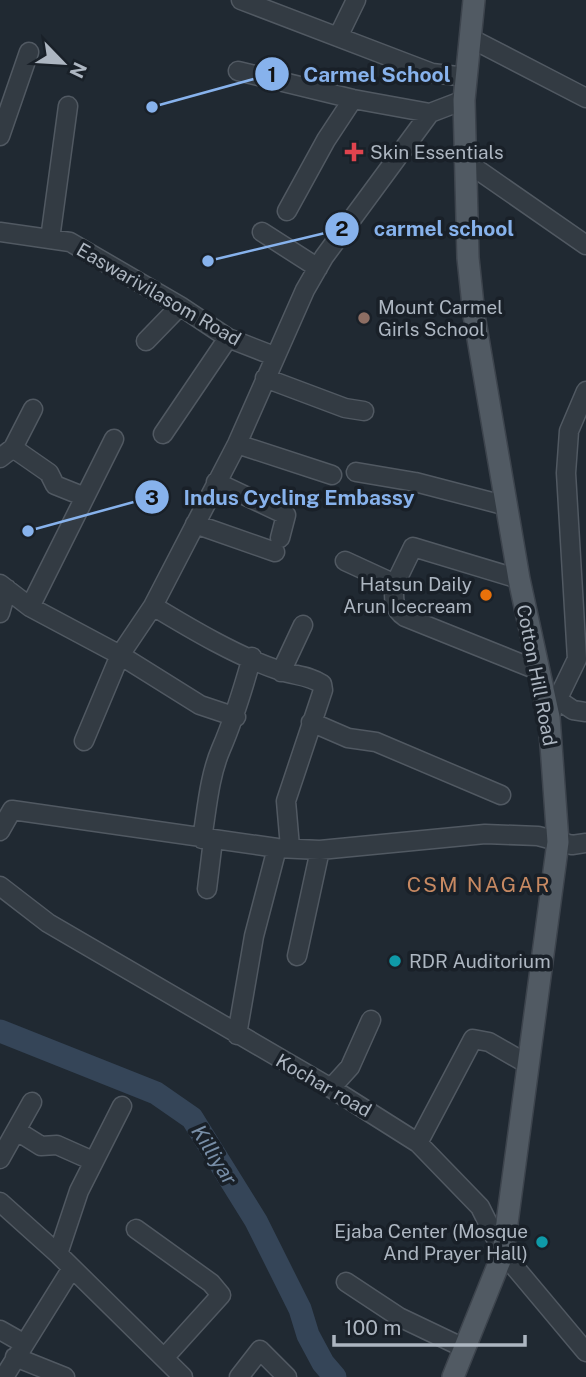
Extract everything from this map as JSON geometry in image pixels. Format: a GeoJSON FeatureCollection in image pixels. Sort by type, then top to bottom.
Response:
{"type":"FeatureCollection","features":[{"type":"Feature","properties":{"kind":"main road","name":"Cotton Hill Road"},"geometry":{"type":"LineString","coordinates":[[453,1377],[503,1253],[558,842],[553,709],[537,670],[519,579],[474,315],[468,258],[464,100],[474,0]]}},
{"type":"Feature","properties":{"kind":"street"},"geometry":{"type":"LineString","coordinates":[[241,0],[274,6],[338,37],[432,73],[466,77]]}},
{"type":"Feature","properties":{"kind":"street"},"geometry":{"type":"LineString","coordinates":[[338,37],[356,0]]}},
{"type":"Feature","properties":{"kind":"street"},"geometry":{"type":"LineString","coordinates":[[472,39],[586,98]]}},
{"type":"Feature","properties":{"kind":"street"},"geometry":{"type":"LineString","coordinates":[[0,136],[29,52]]}},
{"type":"Feature","properties":{"kind":"street"},"geometry":{"type":"LineString","coordinates":[[238,71],[353,99],[430,113],[464,100]]}},
{"type":"Feature","properties":{"kind":"street"},"geometry":{"type":"LineString","coordinates":[[287,211],[326,140],[353,99]]}},
{"type":"Feature","properties":{"kind":"street"},"geometry":{"type":"LineString","coordinates":[[50,239],[68,106]]}},
{"type":"Feature","properties":{"kind":"street"},"geometry":{"type":"LineString","coordinates":[[84,741],[120,655],[153,606],[237,444],[274,356],[318,268],[430,113]]}},
{"type":"Feature","properties":{"kind":"street"},"geometry":{"type":"LineString","coordinates":[[465,161],[586,245]]}},
{"type":"Feature","properties":{"kind":"street"},"geometry":{"type":"LineString","coordinates":[[262,232],[318,268]]}},
{"type":"Feature","properties":{"kind":"street","name":"Easwarivilasom Road"},"geometry":{"type":"LineString","coordinates":[[2,234],[70,242],[180,306],[228,338],[274,356]]}},
{"type":"Feature","properties":{"kind":"street"},"geometry":{"type":"LineString","coordinates":[[146,341],[180,306]]}},
{"type":"Feature","properties":{"kind":"street"},"geometry":{"type":"LineString","coordinates":[[163,433],[228,338]]}},
{"type":"Feature","properties":{"kind":"street"},"geometry":{"type":"LineString","coordinates":[[265,378],[329,403],[364,411]]}},
{"type":"Feature","properties":{"kind":"street"},"geometry":{"type":"LineString","coordinates":[[586,391],[566,473],[579,545],[582,657],[553,709],[586,712]]}},
{"type":"Feature","properties":{"kind":"street"},"geometry":{"type":"LineString","coordinates":[[33,409],[6,453],[50,473],[55,485],[85,497]]}},
{"type":"Feature","properties":{"kind":"street"},"geometry":{"type":"LineString","coordinates":[[30,607],[114,439]]}},
{"type":"Feature","properties":{"kind":"street"},"geometry":{"type":"LineString","coordinates":[[237,444],[332,475]]}},
{"type":"Feature","properties":{"kind":"street"},"geometry":{"type":"LineString","coordinates":[[356,472],[415,482],[507,506]]}},
{"type":"Feature","properties":{"kind":"street"},"geometry":{"type":"LineString","coordinates":[[195,524],[278,545],[286,515],[216,482]]}},
{"type":"Feature","properties":{"kind":"street"},"geometry":{"type":"LineString","coordinates":[[519,579],[412,547],[393,598],[398,613],[405,617],[537,670]]}},
{"type":"Feature","properties":{"kind":"street"},"geometry":{"type":"LineString","coordinates":[[345,561],[396,584]]}},
{"type":"Feature","properties":{"kind":"street"},"geometry":{"type":"LineString","coordinates":[[3,586],[30,607],[120,655],[200,705],[236,717]]}},
{"type":"Feature","properties":{"kind":"street"},"geometry":{"type":"LineString","coordinates":[[0,613],[3,586]]}},
{"type":"Feature","properties":{"kind":"street"},"geometry":{"type":"LineString","coordinates":[[153,606],[207,638],[281,672],[307,675],[322,684],[323,690],[286,801],[284,848],[254,936],[237,1035]]}},
{"type":"Feature","properties":{"kind":"street"},"geometry":{"type":"LineString","coordinates":[[281,672],[303,625]]}},
{"type":"Feature","properties":{"kind":"street"},"geometry":{"type":"LineString","coordinates":[[207,889],[209,792],[221,750],[236,717],[251,657]]}},
{"type":"Feature","properties":{"kind":"street"},"geometry":{"type":"LineString","coordinates":[[311,722],[348,738],[376,742],[501,795]]}},
{"type":"Feature","properties":{"kind":"street"},"geometry":{"type":"LineString","coordinates":[[0,831],[12,810],[284,848],[320,850],[485,834],[538,836],[558,842],[586,843]]}},
{"type":"Feature","properties":{"kind":"street"},"geometry":{"type":"LineString","coordinates":[[297,956],[320,850]]}},
{"type":"Feature","properties":{"kind":"street","name":"Kochar road"},"geometry":{"type":"LineString","coordinates":[[0,886],[48,923],[331,1088],[418,1143],[480,1207],[503,1253],[580,1330],[586,1352]]}},
{"type":"Feature","properties":{"kind":"street"},"geometry":{"type":"LineString","coordinates":[[331,1088],[349,1067],[371,1020]]}},
{"type":"Feature","properties":{"kind":"street"},"geometry":{"type":"LineString","coordinates":[[418,1143],[473,1040],[489,1042],[529,1065]]}},
{"type":"Feature","properties":{"kind":"street"},"geometry":{"type":"LineString","coordinates":[[0,1158],[33,1102]]}},
{"type":"Feature","properties":{"kind":"street"},"geometry":{"type":"LineString","coordinates":[[58,1254],[79,1191],[122,1106]]}},
{"type":"Feature","properties":{"kind":"street"},"geometry":{"type":"LineString","coordinates":[[17,1131],[41,1146],[57,1145],[93,1161]]}},
{"type":"Feature","properties":{"kind":"street"},"geometry":{"type":"LineString","coordinates":[[0,1202],[58,1254],[171,1370],[221,1295],[211,1283],[136,1229]]}},
{"type":"Feature","properties":{"kind":"street"},"geometry":{"type":"LineString","coordinates":[[4,1377],[72,1268]]}},
{"type":"Feature","properties":{"kind":"street"},"geometry":{"type":"LineString","coordinates":[[346,1282],[399,1317],[464,1348]]}},
{"type":"Feature","properties":{"kind":"street"},"geometry":{"type":"LineString","coordinates":[[0,1330],[19,1350],[65,1377]]}},
{"type":"Feature","properties":{"kind":"street"},"geometry":{"type":"LineString","coordinates":[[239,1377],[260,1350],[287,1377]]}},
{"type":"Feature","properties":{"kind":"waterway","name":"Killiyar"},"geometry":{"type":"LineString","coordinates":[[0,1031],[156,1093],[192,1118],[256,1221],[300,1309],[308,1335],[323,1363],[335,1377]]}},
{"type":"Feature","properties":{"kind":"place","name":"Carmel School"},"geometry":{"type":"Point","coordinates":[152,107]}},
{"type":"Feature","properties":{"kind":"place","name":"Skin Essentials"},"geometry":{"type":"Point","coordinates":[354,152]}},
{"type":"Feature","properties":{"kind":"place","name":"carmel school"},"geometry":{"type":"Point","coordinates":[208,261]}},
{"type":"Feature","properties":{"kind":"place","name":"Mount Carmel Girls School"},"geometry":{"type":"Point","coordinates":[364,318]}},
{"type":"Feature","properties":{"kind":"place","name":"Indus Cycling Embassy"},"geometry":{"type":"Point","coordinates":[28,531]}},
{"type":"Feature","properties":{"kind":"place","name":"Hatsun Daily Arun Icecream"},"geometry":{"type":"Point","coordinates":[486,595]}},
{"type":"Feature","properties":{"kind":"place","name":"RDR Auditorium"},"geometry":{"type":"Point","coordinates":[395,961]}},
{"type":"Feature","properties":{"kind":"place","name":"Ejaba Center (Mosque And Prayer Hall)"},"geometry":{"type":"Point","coordinates":[542,1242]}},
{"type":"Feature","properties":{"kind":"district","name":"CSM NAGAR"},"geometry":{"type":"Point","coordinates":[479,885]}}]}
